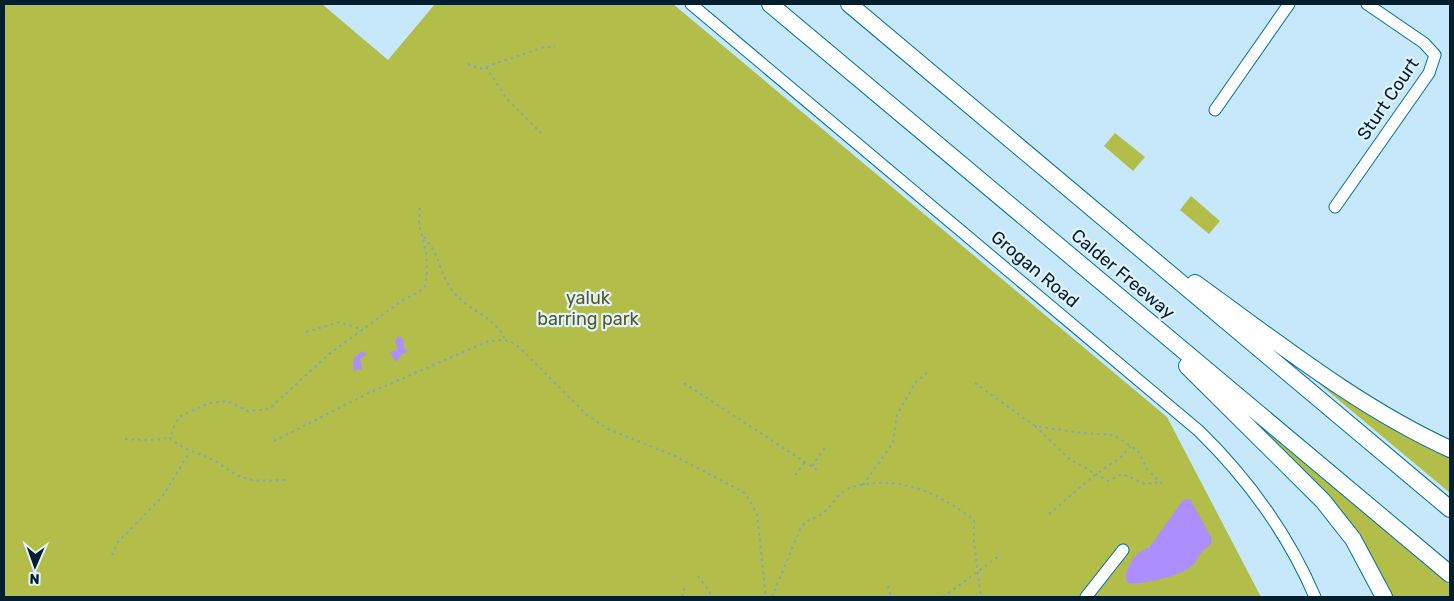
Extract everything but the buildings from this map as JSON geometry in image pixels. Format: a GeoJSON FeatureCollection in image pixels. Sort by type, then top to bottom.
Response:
{"type":"FeatureCollection","features":[{"type":"Feature","properties":{"kind":"highway","name":"Calder Freeway"},"geometry":{"type":"LineString","coordinates":[[770,4],[1450,574]]}},
{"type":"Feature","properties":{"kind":"highway","name":"Calder Freeway"},"geometry":{"type":"LineString","coordinates":[[850,4],[1450,509]]}},
{"type":"Feature","properties":{"kind":"highway"},"geometry":{"type":"LineString","coordinates":[[854,75],[1182,362],[1288,465],[1323,501],[1353,539],[1384,597]]}},
{"type":"Feature","properties":{"kind":"highway"},"geometry":{"type":"LineString","coordinates":[[1079,197],[1300,358],[1399,424],[1450,449]]}},
{"type":"Feature","properties":{"kind":"street","name":"Grogan Road"},"geometry":{"type":"LineString","coordinates":[[691,4],[1199,431],[1242,475],[1264,506],[1294,554],[1315,597]]}},
{"type":"Feature","properties":{"kind":"street"},"geometry":{"type":"LineString","coordinates":[[1215,110],[1288,4]]}},
{"type":"Feature","properties":{"kind":"street","name":"Sturt Court"},"geometry":{"type":"LineString","coordinates":[[1335,207],[1429,73],[1435,55],[1431,49],[1367,4]]}},
{"type":"Feature","properties":{"kind":"street"},"geometry":{"type":"LineString","coordinates":[[1086,597],[1123,550]]}},
{"type":"Feature","properties":{"kind":"path"},"geometry":{"type":"LineString","coordinates":[[468,64],[480,69],[544,47],[555,47]]}},
{"type":"Feature","properties":{"kind":"path"},"geometry":{"type":"LineString","coordinates":[[486,67],[507,99],[542,133]]}},
{"type":"Feature","properties":{"kind":"path"},"geometry":{"type":"LineString","coordinates":[[170,438],[175,424],[181,416],[209,403],[227,401],[248,411],[270,409],[329,354],[425,286],[426,252],[419,224],[420,204]]}},
{"type":"Feature","properties":{"kind":"path"},"geometry":{"type":"LineString","coordinates":[[422,236],[433,247],[446,281],[455,294],[493,322],[502,332],[505,340]]}},
{"type":"Feature","properties":{"kind":"path"},"geometry":{"type":"LineString","coordinates":[[306,332],[333,322],[351,324],[363,330]]}},
{"type":"Feature","properties":{"kind":"path"},"geometry":{"type":"LineString","coordinates":[[274,441],[371,392],[442,363],[489,341],[505,340],[514,343],[586,414],[608,429],[675,456],[745,493],[757,514],[766,597]]}},
{"type":"Feature","properties":{"kind":"path"},"geometry":{"type":"LineString","coordinates":[[864,484],[893,443],[897,415],[903,404],[916,382],[929,371]]}},
{"type":"Feature","properties":{"kind":"path"},"geometry":{"type":"LineString","coordinates":[[684,383],[817,470]]}},
{"type":"Feature","properties":{"kind":"path"},"geometry":{"type":"LineString","coordinates":[[974,383],[1035,426],[1068,458],[1096,474],[1108,480],[1122,474],[1145,484],[1161,482]]}},
{"type":"Feature","properties":{"kind":"path"},"geometry":{"type":"LineString","coordinates":[[1035,426],[1082,433],[1108,433],[1131,446],[1142,456],[1147,469],[1164,486]]}},
{"type":"Feature","properties":{"kind":"path"},"geometry":{"type":"LineString","coordinates":[[125,439],[148,440],[170,438],[190,452],[215,461],[231,472],[249,480],[260,482],[285,480]]}},
{"type":"Feature","properties":{"kind":"path"},"geometry":{"type":"LineString","coordinates":[[1049,514],[1096,474],[1121,457],[1131,446]]}},
{"type":"Feature","properties":{"kind":"path"},"geometry":{"type":"LineString","coordinates":[[812,467],[825,447]]}},
{"type":"Feature","properties":{"kind":"path"},"geometry":{"type":"LineString","coordinates":[[112,556],[118,542],[162,497],[190,452]]}},
{"type":"Feature","properties":{"kind":"path"},"geometry":{"type":"LineString","coordinates":[[795,475],[805,462]]}},
{"type":"Feature","properties":{"kind":"path"},"geometry":{"type":"LineString","coordinates":[[772,597],[800,529],[806,521],[821,515],[834,499],[847,489],[864,484],[898,482],[936,496],[974,520],[977,572],[981,597]]}},
{"type":"Feature","properties":{"kind":"path"},"geometry":{"type":"LineString","coordinates":[[943,597],[998,556]]}},
{"type":"Feature","properties":{"kind":"path"},"geometry":{"type":"LineString","coordinates":[[698,576],[713,597]]}},
{"type":"Feature","properties":{"kind":"path"},"geometry":{"type":"LineString","coordinates":[[682,597],[684,585]]}},
{"type":"Feature","properties":{"kind":"path"},"geometry":{"type":"LineString","coordinates":[[888,586],[891,597]]}},
{"type":"Feature","properties":{"kind":"green space","name":"yaluk barring park"},"geometry":{"type":"Polygon","coordinates":[[[4,4],[322,4],[388,60],[435,4],[673,4],[1167,417],[1261,597],[4,597],[4,4]]]}},
{"type":"Feature","properties":{"kind":"green space"},"geometry":{"type":"Polygon","coordinates":[[[1115,133],[1145,157],[1133,171],[1104,146],[1115,133]]]}},
{"type":"Feature","properties":{"kind":"green space"},"geometry":{"type":"Polygon","coordinates":[[[1191,196],[1220,221],[1209,234],[1180,210],[1191,196]]]}},
{"type":"Feature","properties":{"kind":"green space"},"geometry":{"type":"Polygon","coordinates":[[[1304,371],[1450,456],[1450,493],[1304,371]]]}},
{"type":"Feature","properties":{"kind":"green space"},"geometry":{"type":"Polygon","coordinates":[[[1243,411],[1450,585],[1450,597],[1392,597],[1390,590],[1243,411]]]}},
{"type":"Feature","properties":{"kind":"shaded area"},"geometry":{"type":"Polygon","coordinates":[[[398,336],[403,339],[404,349],[409,351],[402,354],[397,361],[394,360],[390,352],[398,349],[395,342],[398,336]]]}},
{"type":"Feature","properties":{"kind":"shaded area"},"geometry":{"type":"Polygon","coordinates":[[[362,351],[367,354],[360,359],[362,369],[353,371],[353,359],[362,351]]]}},
{"type":"Feature","properties":{"kind":"shaded area"},"geometry":{"type":"Polygon","coordinates":[[[1190,499],[1211,537],[1210,544],[1193,565],[1180,573],[1152,581],[1128,583],[1125,577],[1133,559],[1144,549],[1149,548],[1183,500],[1190,499]]]}}]}
